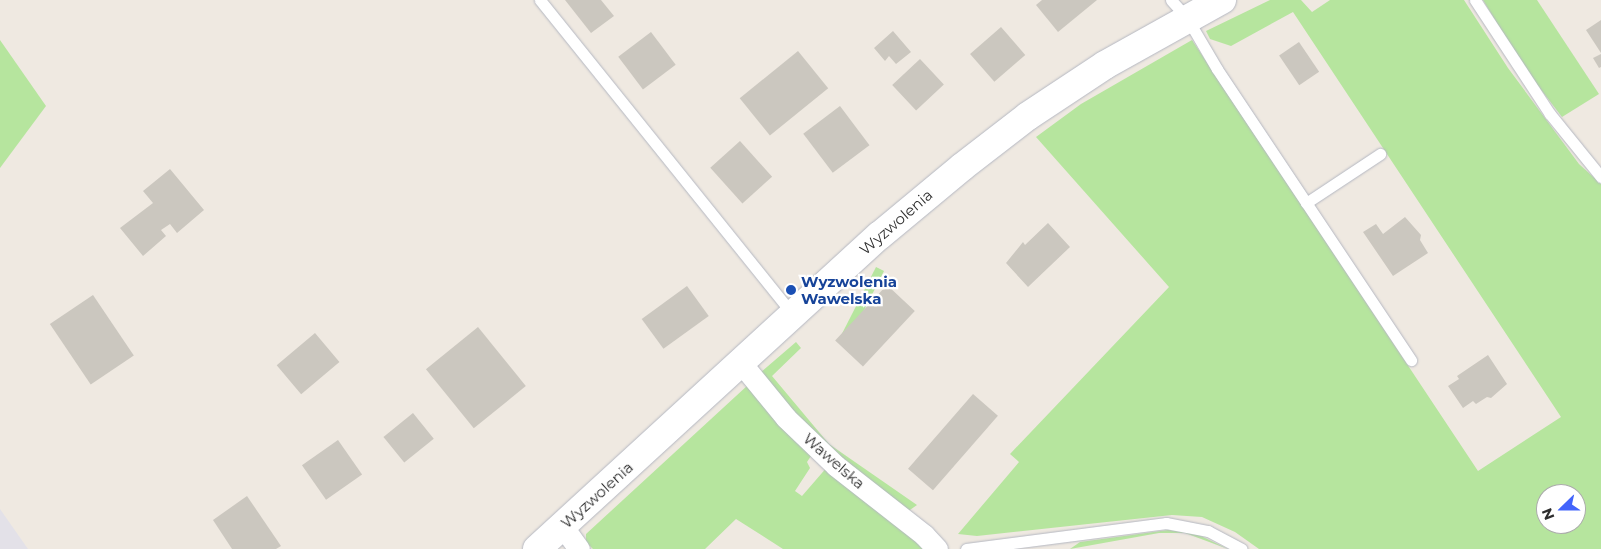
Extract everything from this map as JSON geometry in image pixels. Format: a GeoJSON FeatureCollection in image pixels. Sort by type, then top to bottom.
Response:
{"type":"FeatureCollection","features":[{"type":"Feature","properties":{"kind":"street","name":"Wyzwolenia"},"geometry":{"type":"LineString","coordinates":[[537,549],[914,205],[1021,122],[1105,65],[1179,9],[1222,0]]}},
{"type":"Feature","properties":{"kind":"street","name":"Wawelska"},"geometry":{"type":"LineString","coordinates":[[741,363],[786,418],[836,466],[924,535],[937,549]]}},
{"type":"Feature","properties":{"kind":"street"},"geometry":{"type":"LineString","coordinates":[[563,527],[579,549]]}},
{"type":"Feature","properties":{"kind":"lane"},"geometry":{"type":"LineString","coordinates":[[540,0],[793,315]]}},
{"type":"Feature","properties":{"kind":"lane"},"geometry":{"type":"LineString","coordinates":[[1475,0],[1550,114],[1601,177]]}},
{"type":"Feature","properties":{"kind":"lane"},"geometry":{"type":"LineString","coordinates":[[1179,9],[1411,360]]}},
{"type":"Feature","properties":{"kind":"lane"},"geometry":{"type":"LineString","coordinates":[[1306,203],[1380,154]]}},
{"type":"Feature","properties":{"kind":"lane"},"geometry":{"type":"LineString","coordinates":[[966,549],[1166,524],[1208,531],[1242,549]]}},
{"type":"Feature","properties":{"kind":"shaded area"},"geometry":{"type":"Polygon","coordinates":[[[0,509],[28,549],[0,549],[0,509]]]}},
{"type":"Feature","properties":{"kind":"green space"},"geometry":{"type":"Polygon","coordinates":[[[1270,0],[1301,0],[1312,12],[1330,0],[1464,0],[1508,68],[1579,164],[1601,184],[1601,549],[1259,549],[1235,532],[1202,517],[1172,515],[977,536],[958,534],[1019,462],[1010,454],[1169,287],[1036,137],[1081,104],[1192,40],[1478,471],[1561,417],[1293,12],[1231,46],[1210,39],[1206,31],[1270,0]]]}},
{"type":"Feature","properties":{"kind":"green space"},"geometry":{"type":"Polygon","coordinates":[[[1483,0],[1537,0],[1599,94],[1562,117],[1522,65],[1483,0]]]}},
{"type":"Feature","properties":{"kind":"green space"},"geometry":{"type":"Polygon","coordinates":[[[0,40],[46,106],[0,168],[0,40]]]}},
{"type":"Feature","properties":{"kind":"green space"},"geometry":{"type":"Polygon","coordinates":[[[876,267],[884,271],[847,344],[839,340],[876,267]]]}},
{"type":"Feature","properties":{"kind":"green space"},"geometry":{"type":"Polygon","coordinates":[[[796,342],[801,348],[772,376],[829,444],[917,505],[907,512],[813,436],[761,372],[796,342]]]}},
{"type":"Feature","properties":{"kind":"green space"},"geometry":{"type":"Polygon","coordinates":[[[748,385],[813,453],[807,462],[810,468],[795,491],[802,496],[828,466],[926,549],[783,549],[736,519],[705,549],[593,549],[586,542],[586,534],[748,385]]]}},
{"type":"Feature","properties":{"kind":"green space"},"geometry":{"type":"Polygon","coordinates":[[[1168,530],[1197,534],[1228,549],[1185,533],[1159,533],[1070,549],[1080,542],[1168,530]]]}},
{"type":"Feature","properties":{"kind":"building"},"geometry":{"type":"Polygon","coordinates":[[[565,0],[601,0],[614,16],[591,33],[565,0]]]}},
{"type":"Feature","properties":{"kind":"building"},"geometry":{"type":"Polygon","coordinates":[[[1042,0],[1097,0],[1058,32],[1036,5],[1042,0]]]}},
{"type":"Feature","properties":{"kind":"building"},"geometry":{"type":"Polygon","coordinates":[[[1601,20],[1601,53],[1586,30],[1601,20]]]}},
{"type":"Feature","properties":{"kind":"building"},"geometry":{"type":"Polygon","coordinates":[[[1001,27],[1025,55],[994,82],[970,54],[1001,27]]]}},
{"type":"Feature","properties":{"kind":"building"},"geometry":{"type":"Polygon","coordinates":[[[893,31],[911,52],[896,64],[889,56],[885,61],[874,48],[893,31]]]}},
{"type":"Feature","properties":{"kind":"building"},"geometry":{"type":"Polygon","coordinates":[[[651,32],[676,65],[643,89],[618,57],[651,32]]]}},
{"type":"Feature","properties":{"kind":"building"},"geometry":{"type":"Polygon","coordinates":[[[1299,42],[1319,72],[1299,85],[1279,55],[1299,42]]]}},
{"type":"Feature","properties":{"kind":"building"},"geometry":{"type":"Polygon","coordinates":[[[798,51],[828,88],[770,136],[740,98],[798,51]]]}},
{"type":"Feature","properties":{"kind":"building"},"geometry":{"type":"Polygon","coordinates":[[[1601,54],[1601,67],[1599,68],[1593,58],[1601,54]]]}},
{"type":"Feature","properties":{"kind":"building"},"geometry":{"type":"Polygon","coordinates":[[[920,59],[944,85],[916,111],[892,85],[920,59]]]}},
{"type":"Feature","properties":{"kind":"building"},"geometry":{"type":"Polygon","coordinates":[[[840,106],[869,145],[833,173],[803,134],[840,106]]]}},
{"type":"Feature","properties":{"kind":"building"},"geometry":{"type":"Polygon","coordinates":[[[740,141],[772,177],[742,203],[710,168],[740,141]]]}},
{"type":"Feature","properties":{"kind":"building"},"geometry":{"type":"Polygon","coordinates":[[[170,169],[204,210],[177,233],[170,224],[161,230],[166,236],[143,256],[120,228],[153,203],[143,191],[170,169]]]}},
{"type":"Feature","properties":{"kind":"building"},"geometry":{"type":"Polygon","coordinates":[[[1405,217],[1421,235],[1420,240],[1428,253],[1393,276],[1363,232],[1376,224],[1383,234],[1405,217]]]}},
{"type":"Feature","properties":{"kind":"building"},"geometry":{"type":"Polygon","coordinates":[[[1048,223],[1070,247],[1028,287],[1006,263],[1023,242],[1025,245],[1048,223]]]}},
{"type":"Feature","properties":{"kind":"building"},"geometry":{"type":"Polygon","coordinates":[[[887,285],[915,311],[863,366],[835,341],[887,285]]]}},
{"type":"Feature","properties":{"kind":"building"},"geometry":{"type":"Polygon","coordinates":[[[687,286],[709,316],[663,349],[642,319],[687,286]]]}},
{"type":"Feature","properties":{"kind":"building"},"geometry":{"type":"Polygon","coordinates":[[[93,295],[134,356],[91,385],[50,324],[93,295]]]}},
{"type":"Feature","properties":{"kind":"building"},"geometry":{"type":"Polygon","coordinates":[[[478,327],[526,386],[474,428],[426,369],[478,327]]]}},
{"type":"Feature","properties":{"kind":"building"},"geometry":{"type":"Polygon","coordinates":[[[315,333],[339,362],[301,394],[277,365],[315,333]]]}},
{"type":"Feature","properties":{"kind":"building"},"geometry":{"type":"Polygon","coordinates":[[[1488,355],[1507,384],[1491,398],[1487,397],[1476,404],[1473,401],[1463,408],[1448,386],[1459,379],[1457,376],[1488,355]]]}},
{"type":"Feature","properties":{"kind":"building"},"geometry":{"type":"Polygon","coordinates":[[[973,394],[998,416],[933,490],[908,469],[973,394]]]}},
{"type":"Feature","properties":{"kind":"building"},"geometry":{"type":"Polygon","coordinates":[[[413,413],[434,439],[404,463],[383,437],[413,413]]]}},
{"type":"Feature","properties":{"kind":"building"},"geometry":{"type":"Polygon","coordinates":[[[338,440],[362,474],[326,500],[302,465],[338,440]]]}},
{"type":"Feature","properties":{"kind":"building"},"geometry":{"type":"Polygon","coordinates":[[[247,496],[281,546],[276,549],[232,549],[213,520],[247,496]]]}},
{"type":"Feature","properties":{"kind":"place","name":"Wyzwolenia Wawelska"},"geometry":{"type":"Point","coordinates":[791,290]}}]}
